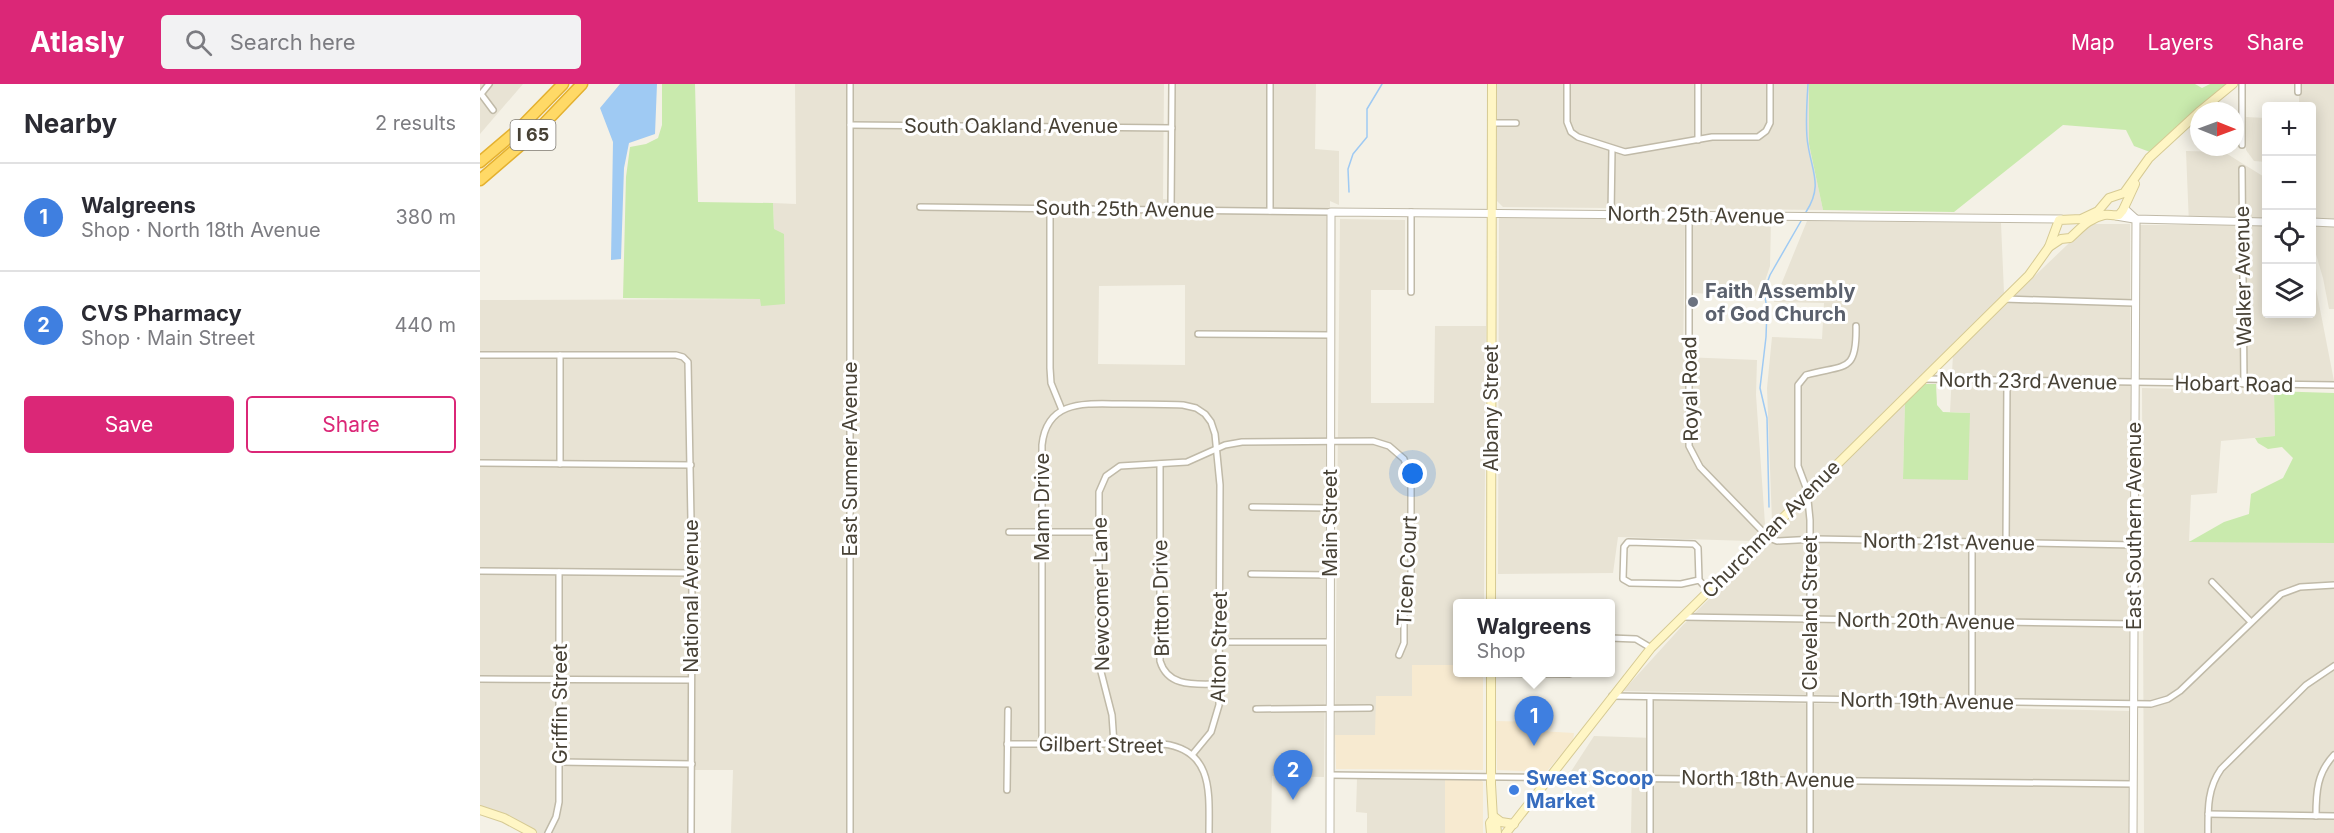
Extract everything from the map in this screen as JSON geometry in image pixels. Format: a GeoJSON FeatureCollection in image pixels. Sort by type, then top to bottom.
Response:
{"type":"FeatureCollection","features":[{"type":"Feature","properties":{"kind":"highway","name":"I 65"},"geometry":{"type":"LineString","coordinates":[[480,162],[519,129],[563,84]]}},
{"type":"Feature","properties":{"kind":"highway","name":"I 65"},"geometry":{"type":"LineString","coordinates":[[480,180],[538,130],[582,84]]}},
{"type":"Feature","properties":{"kind":"main road","name":"Albany Street"},"geometry":{"type":"LineString","coordinates":[[1491,599],[1492,84]]}},
{"type":"Feature","properties":{"kind":"main road","name":"Churchman Avenue"},"geometry":{"type":"LineString","coordinates":[[2211,102],[2233,84]]}},
{"type":"Feature","properties":{"kind":"main road","name":"Churchman Avenue"},"geometry":{"type":"LineString","coordinates":[[1511,829],[1651,648],[2038,265],[2061,219],[2081,219],[2104,206],[2109,198],[2124,192],[2144,165],[2190,120]]}},
{"type":"Feature","properties":{"kind":"main road","name":"Churchman Avenue"},"geometry":{"type":"LineString","coordinates":[[2049,247],[2072,237],[2079,228],[2092,219],[2113,215],[2125,207],[2137,180],[2153,156]]}},
{"type":"Feature","properties":{"kind":"main road"},"geometry":{"type":"LineString","coordinates":[[2115,197],[2122,199],[2125,207]]}},
{"type":"Feature","properties":{"kind":"main road"},"geometry":{"type":"LineString","coordinates":[[2104,206],[2113,215]]}},
{"type":"Feature","properties":{"kind":"main road"},"geometry":{"type":"LineString","coordinates":[[2054,230],[2064,239]]}},
{"type":"Feature","properties":{"kind":"main road"},"geometry":{"type":"LineString","coordinates":[[1491,677],[1491,776],[1493,818],[1497,833]]}},
{"type":"Feature","properties":{"kind":"main road"},"geometry":{"type":"LineString","coordinates":[[480,810],[504,818],[532,833]]}},
{"type":"Feature","properties":{"kind":"main road"},"geometry":{"type":"LineString","coordinates":[[1493,818],[1511,829]]}},
{"type":"Feature","properties":{"kind":"main road"},"geometry":{"type":"LineString","coordinates":[[1491,833],[1490,823],[1493,818]]}},
{"type":"Feature","properties":{"kind":"street"},"geometry":{"type":"LineString","coordinates":[[489,84],[481,94],[493,110]]}},
{"type":"Feature","properties":{"kind":"street","name":"East Sumner Avenue"},"geometry":{"type":"LineString","coordinates":[[850,84],[850,833]]}},
{"type":"Feature","properties":{"kind":"street"},"geometry":{"type":"LineString","coordinates":[[1171,209],[1172,84]]}},
{"type":"Feature","properties":{"kind":"street"},"geometry":{"type":"LineString","coordinates":[[1270,84],[1270,211]]}},
{"type":"Feature","properties":{"kind":"street"},"geometry":{"type":"LineString","coordinates":[[1567,84],[1567,122],[1570,131],[1578,137],[1612,149],[1629,152],[1716,137],[1754,138],[1764,133],[1770,123],[1770,84]]}},
{"type":"Feature","properties":{"kind":"street"},"geometry":{"type":"LineString","coordinates":[[1698,84],[1698,140]]}},
{"type":"Feature","properties":{"kind":"street"},"geometry":{"type":"LineString","coordinates":[[2242,84],[2242,102]]}},
{"type":"Feature","properties":{"kind":"street"},"geometry":{"type":"LineString","coordinates":[[2298,84],[2298,92]]}},
{"type":"Feature","properties":{"kind":"street"},"geometry":{"type":"LineString","coordinates":[[1492,123],[1516,123]]}},
{"type":"Feature","properties":{"kind":"street","name":"South Oakland Avenue"},"geometry":{"type":"LineString","coordinates":[[850,125],[1172,128]]}},
{"type":"Feature","properties":{"kind":"street"},"geometry":{"type":"LineString","coordinates":[[1611,214],[1612,149]]}},
{"type":"Feature","properties":{"kind":"street","name":"Walker Avenue"},"geometry":{"type":"LineString","coordinates":[[2242,169],[2244,384]]}},
{"type":"Feature","properties":{"kind":"street","name":"South 25th Avenue"},"geometry":{"type":"LineString","coordinates":[[920,207],[1331,212]]}},
{"type":"Feature","properties":{"kind":"street"},"geometry":{"type":"LineString","coordinates":[[2125,207],[2136,219]]}},
{"type":"Feature","properties":{"kind":"street"},"geometry":{"type":"LineString","coordinates":[[1050,208],[1050,368],[1054,390],[1062,410]]}},
{"type":"Feature","properties":{"kind":"street","name":"North 25th Avenue"},"geometry":{"type":"LineString","coordinates":[[1331,212],[2061,219]]}},
{"type":"Feature","properties":{"kind":"street","name":"Main Street"},"geometry":{"type":"LineString","coordinates":[[1330,833],[1331,212]]}},
{"type":"Feature","properties":{"kind":"street"},"geometry":{"type":"LineString","coordinates":[[1411,292],[1412,212]]}},
{"type":"Feature","properties":{"kind":"street","name":"Royal Road"},"geometry":{"type":"LineString","coordinates":[[1689,215],[1689,446],[1700,467],[1765,535]]}},
{"type":"Feature","properties":{"kind":"street"},"geometry":{"type":"LineString","coordinates":[[2113,215],[2136,219],[2262,222]]}},
{"type":"Feature","properties":{"kind":"street","name":"East Southern Avenue"},"geometry":{"type":"LineString","coordinates":[[2133,833],[2136,219]]}},
{"type":"Feature","properties":{"kind":"street"},"geometry":{"type":"LineString","coordinates":[[2316,222],[2334,223]]}},
{"type":"Feature","properties":{"kind":"street"},"geometry":{"type":"LineString","coordinates":[[2004,299],[2134,303]]}},
{"type":"Feature","properties":{"kind":"street","name":"Cleveland Street"},"geometry":{"type":"LineString","coordinates":[[1810,833],[1810,541],[1808,492],[1798,466],[1798,383],[1806,375],[1842,367],[1851,362],[1856,350],[1856,326]]}},
{"type":"Feature","properties":{"kind":"street"},"geometry":{"type":"LineString","coordinates":[[1198,334],[1330,335]]}},
{"type":"Feature","properties":{"kind":"street"},"geometry":{"type":"LineString","coordinates":[[480,355],[560,355],[560,464]]}},
{"type":"Feature","properties":{"kind":"street","name":"National Avenue"},"geometry":{"type":"LineString","coordinates":[[560,355],[676,355],[687,360],[690,370],[691,833]]}},
{"type":"Feature","properties":{"kind":"street","name":"North 23rd Avenue"},"geometry":{"type":"LineString","coordinates":[[1921,379],[2134,382]]}},
{"type":"Feature","properties":{"kind":"street"},"geometry":{"type":"LineString","coordinates":[[2006,544],[2007,380]]}},
{"type":"Feature","properties":{"kind":"street","name":"Hobart Road"},"geometry":{"type":"LineString","coordinates":[[2134,382],[2334,385]]}},
{"type":"Feature","properties":{"kind":"street","name":"Alton Street"},"geometry":{"type":"LineString","coordinates":[[1062,410],[1083,404],[1189,405],[1201,411],[1211,422],[1215,434],[1220,485],[1219,705],[1215,721],[1206,740],[1192,755]]}},
{"type":"Feature","properties":{"kind":"street","name":"Mann Drive"},"geometry":{"type":"LineString","coordinates":[[1042,744],[1042,440],[1048,424],[1062,410]]}},
{"type":"Feature","properties":{"kind":"street","name":"Ticen Court"},"geometry":{"type":"LineString","coordinates":[[1103,480],[1111,471],[1120,466],[1189,462],[1216,449],[1242,442],[1383,443],[1399,453],[1409,470],[1411,483],[1411,582],[1404,612],[1404,643],[1398,655]]}},
{"type":"Feature","properties":{"kind":"street"},"geometry":{"type":"LineString","coordinates":[[480,463],[691,465]]}},
{"type":"Feature","properties":{"kind":"street","name":"Britton Drive"},"geometry":{"type":"LineString","coordinates":[[1160,464],[1160,661],[1168,676],[1179,682],[1219,684]]}},
{"type":"Feature","properties":{"kind":"street","name":"Newcomer Lane"},"geometry":{"type":"LineString","coordinates":[[1103,480],[1099,492],[1099,664],[1112,715],[1114,744]]}},
{"type":"Feature","properties":{"kind":"street"},"geometry":{"type":"LineString","coordinates":[[1252,507],[1330,508]]}},
{"type":"Feature","properties":{"kind":"street"},"geometry":{"type":"LineString","coordinates":[[1009,532],[1099,532]]}},
{"type":"Feature","properties":{"kind":"street","name":"North 21st Avenue"},"geometry":{"type":"LineString","coordinates":[[1765,535],[1777,541],[1816,539],[2134,545]]}},
{"type":"Feature","properties":{"kind":"street"},"geometry":{"type":"LineString","coordinates":[[1699,579],[1681,584],[1630,583],[1623,579],[1624,546],[1628,542],[1694,544],[1698,548],[1699,579],[1709,591]]}},
{"type":"Feature","properties":{"kind":"street"},"geometry":{"type":"LineString","coordinates":[[1972,543],[1972,702]]}},
{"type":"Feature","properties":{"kind":"street"},"geometry":{"type":"LineString","coordinates":[[480,571],[692,573]]}},
{"type":"Feature","properties":{"kind":"street","name":"Griffin Street"},"geometry":{"type":"LineString","coordinates":[[548,833],[559,807],[559,572]]}},
{"type":"Feature","properties":{"kind":"street"},"geometry":{"type":"LineString","coordinates":[[1251,574],[1330,575]]}},
{"type":"Feature","properties":{"kind":"street"},"geometry":{"type":"LineString","coordinates":[[2212,582],[2251,622]]}},
{"type":"Feature","properties":{"kind":"street","name":"North 19th Avenue"},"geometry":{"type":"LineString","coordinates":[[1612,696],[2134,704],[2158,702],[2176,694],[2275,599],[2290,590],[2307,585],[2334,585]]}},
{"type":"Feature","properties":{"kind":"street","name":"North 20th Avenue"},"geometry":{"type":"LineString","coordinates":[[1682,617],[2134,624]]}},
{"type":"Feature","properties":{"kind":"street"},"geometry":{"type":"LineString","coordinates":[[1615,638],[1636,639],[1651,648]]}},
{"type":"Feature","properties":{"kind":"street"},"geometry":{"type":"LineString","coordinates":[[1220,642],[1330,642]]}},
{"type":"Feature","properties":{"kind":"street"},"geometry":{"type":"LineString","coordinates":[[2208,833],[2211,789],[2221,769],[2310,682],[2334,666]]}},
{"type":"Feature","properties":{"kind":"street"},"geometry":{"type":"LineString","coordinates":[[480,679],[692,680]]}},
{"type":"Feature","properties":{"kind":"street"},"geometry":{"type":"LineString","coordinates":[[1650,697],[1650,833]]}},
{"type":"Feature","properties":{"kind":"street"},"geometry":{"type":"LineString","coordinates":[[1256,709],[1370,708]]}},
{"type":"Feature","properties":{"kind":"street"},"geometry":{"type":"LineString","coordinates":[[1006,790],[1008,710]]}},
{"type":"Feature","properties":{"kind":"street","name":"Gilbert Street"},"geometry":{"type":"LineString","coordinates":[[1007,744],[1168,744],[1192,755]]}},
{"type":"Feature","properties":{"kind":"street"},"geometry":{"type":"LineString","coordinates":[[1192,755],[1204,770],[1209,784],[1209,833]]}},
{"type":"Feature","properties":{"kind":"street"},"geometry":{"type":"LineString","coordinates":[[2316,816],[2316,792],[2319,780],[2325,766],[2334,755]]}},
{"type":"Feature","properties":{"kind":"street"},"geometry":{"type":"LineString","coordinates":[[560,762],[692,764]]}},
{"type":"Feature","properties":{"kind":"street","name":"North 18th Avenue"},"geometry":{"type":"LineString","coordinates":[[1330,775],[2133,784]]}},
{"type":"Feature","properties":{"kind":"street"},"geometry":{"type":"LineString","coordinates":[[2208,814],[2334,816]]}},
{"type":"Feature","properties":{"kind":"shaded area"},"geometry":{"type":"Polygon","coordinates":[[[480,84],[523,84],[480,134],[480,84]]]}},
{"type":"Feature","properties":{"kind":"shaded area"},"geometry":{"type":"Polygon","coordinates":[[[795,84],[1164,84],[1163,199],[1175,200],[1175,84],[1316,84],[1315,149],[1339,151],[1339,205],[1330,201],[1324,777],[1272,776],[1271,833],[731,833],[733,770],[687,770],[687,833],[537,833],[480,806],[480,300],[761,299],[761,306],[774,230],[773,203],[796,204],[795,84]],[[1185,285],[1099,286],[1098,364],[1185,365],[1185,285]]]}},
{"type":"Feature","properties":{"kind":"shaded area"},"geometry":{"type":"Polygon","coordinates":[[[1496,84],[1809,84],[1809,144],[1823,210],[1503,207],[1497,201],[1496,84]]]}},
{"type":"Feature","properties":{"kind":"shaded area"},"geometry":{"type":"Polygon","coordinates":[[[2299,84],[2334,84],[2334,309],[2329,309],[2316,254],[2316,102],[2299,102],[2299,84]]]}},
{"type":"Feature","properties":{"kind":"shaded area"},"geometry":{"type":"Polygon","coordinates":[[[2246,117],[2262,118],[2262,162],[2254,161],[2246,150],[2246,117]]]}},
{"type":"Feature","properties":{"kind":"shaded area"},"geometry":{"type":"Polygon","coordinates":[[[2186,151],[2190,151],[2190,156],[2230,156],[2262,176],[2262,318],[2316,318],[2316,289],[2334,381],[2139,379],[2140,225],[2189,225],[2186,151]]]}},
{"type":"Feature","properties":{"kind":"shaded area"},"geometry":{"type":"Polygon","coordinates":[[[1499,216],[1685,219],[1683,357],[1757,360],[1756,395],[1765,524],[1750,541],[1618,537],[1613,573],[1498,574],[1499,216]]]}},
{"type":"Feature","properties":{"kind":"shaded area"},"geometry":{"type":"Polygon","coordinates":[[[1340,219],[1405,220],[1405,290],[1371,290],[1371,403],[1434,403],[1435,326],[1486,326],[1484,599],[1453,599],[1453,665],[1412,665],[1412,697],[1375,736],[1335,735],[1340,219]]]}},
{"type":"Feature","properties":{"kind":"shaded area"},"geometry":{"type":"Polygon","coordinates":[[[1692,220],[1771,222],[1770,266],[1760,296],[1691,293],[1692,220]]]}},
{"type":"Feature","properties":{"kind":"shaded area"},"geometry":{"type":"Polygon","coordinates":[[[1807,221],[2001,223],[2004,293],[1772,522],[1767,388],[1772,337],[1822,339],[1824,303],[1774,302],[1807,221]]]}},
{"type":"Feature","properties":{"kind":"shaded area"},"geometry":{"type":"Polygon","coordinates":[[[2089,224],[2130,224],[2132,698],[2129,701],[1623,691],[1683,625],[1905,403],[1903,479],[1970,413],[1950,412],[1953,354],[2089,224]]]}},
{"type":"Feature","properties":{"kind":"shaded area"},"geometry":{"type":"Polygon","coordinates":[[[2142,388],[2274,391],[2275,436],[2221,441],[2217,493],[2191,495],[2189,541],[2334,543],[2334,833],[2144,833],[2142,388]]]}},
{"type":"Feature","properties":{"kind":"shaded area"},"geometry":{"type":"Polygon","coordinates":[[[1412,665],[1453,665],[1453,677],[1483,677],[1483,770],[1336,769],[1335,735],[1375,735],[1376,696],[1412,696],[1412,665]]]}},
{"type":"Feature","properties":{"kind":"shaded area"},"geometry":{"type":"Polygon","coordinates":[[[1654,700],[2130,711],[2129,833],[1631,833],[1632,773],[1570,773],[1594,736],[1654,738],[1654,700]]]}},
{"type":"Feature","properties":{"kind":"shaded area"},"geometry":{"type":"Polygon","coordinates":[[[1496,721],[1539,722],[1540,731],[1574,733],[1573,741],[1546,772],[1497,770],[1496,721]]]}},
{"type":"Feature","properties":{"kind":"shaded area"},"geometry":{"type":"Polygon","coordinates":[[[1357,779],[1445,780],[1445,833],[1367,833],[1367,813],[1356,812],[1357,779]]]}},
{"type":"Feature","properties":{"kind":"shaded area"},"geometry":{"type":"Polygon","coordinates":[[[1445,780],[1481,780],[1483,782],[1483,833],[1445,833],[1445,780]]]}},
{"type":"Feature","properties":{"kind":"green space"},"geometry":{"type":"Polygon","coordinates":[[[662,84],[695,84],[698,202],[773,203],[774,229],[784,234],[785,304],[761,306],[760,299],[623,298],[626,177],[630,147],[646,144],[658,138],[662,125],[662,84]]]}},
{"type":"Feature","properties":{"kind":"green space"},"geometry":{"type":"Polygon","coordinates":[[[1809,84],[2195,84],[2202,88],[2210,84],[2229,84],[2208,102],[2190,102],[2190,118],[2150,152],[2134,146],[2126,130],[2063,125],[1954,212],[1823,210],[1809,144],[1809,84]]]}},
{"type":"Feature","properties":{"kind":"green space"},"geometry":{"type":"Polygon","coordinates":[[[1920,384],[1936,384],[1937,405],[1943,412],[1970,413],[1968,480],[1903,479],[1905,403],[1920,384]]]}},
{"type":"Feature","properties":{"kind":"green space"},"geometry":{"type":"Polygon","coordinates":[[[2274,391],[2334,393],[2334,543],[2189,542],[2224,522],[2249,514],[2251,494],[2283,478],[2293,458],[2282,447],[2268,449],[2258,443],[2255,438],[2275,436],[2274,391]]]}},
{"type":"Feature","properties":{"kind":"water"},"geometry":{"type":"Polygon","coordinates":[[[620,84],[657,84],[655,134],[629,143],[624,168],[621,259],[611,260],[613,142],[600,108],[620,84]]]}},
{"type":"Feature","properties":{"kind":"waterway"},"geometry":{"type":"LineString","coordinates":[[1349,192],[1348,169],[1353,154],[1367,137],[1367,109],[1382,84]]}},
{"type":"Feature","properties":{"kind":"waterway"},"geometry":{"type":"LineString","coordinates":[[1806,212],[1815,186],[1807,139],[1808,84]]}},
{"type":"Feature","properties":{"kind":"waterway"},"geometry":{"type":"LineString","coordinates":[[1769,507],[1767,418],[1760,388],[1766,337],[1767,309],[1764,291],[1770,275],[1801,221]]}},
{"type":"Feature","properties":{"kind":"place","name":"Faith Assembly of God Church"},"geometry":{"type":"Point","coordinates":[1693,302]}},
{"type":"Feature","properties":{"kind":"place","name":"Walgreens"},"geometry":{"type":"Point","coordinates":[1534,746]}},
{"type":"Feature","properties":{"kind":"place","name":"Sweet Scoop Market"},"geometry":{"type":"Point","coordinates":[1514,790]}},
{"type":"Feature","properties":{"kind":"place","name":"CVS Pharmacy"},"geometry":{"type":"Point","coordinates":[1293,800]}}]}
